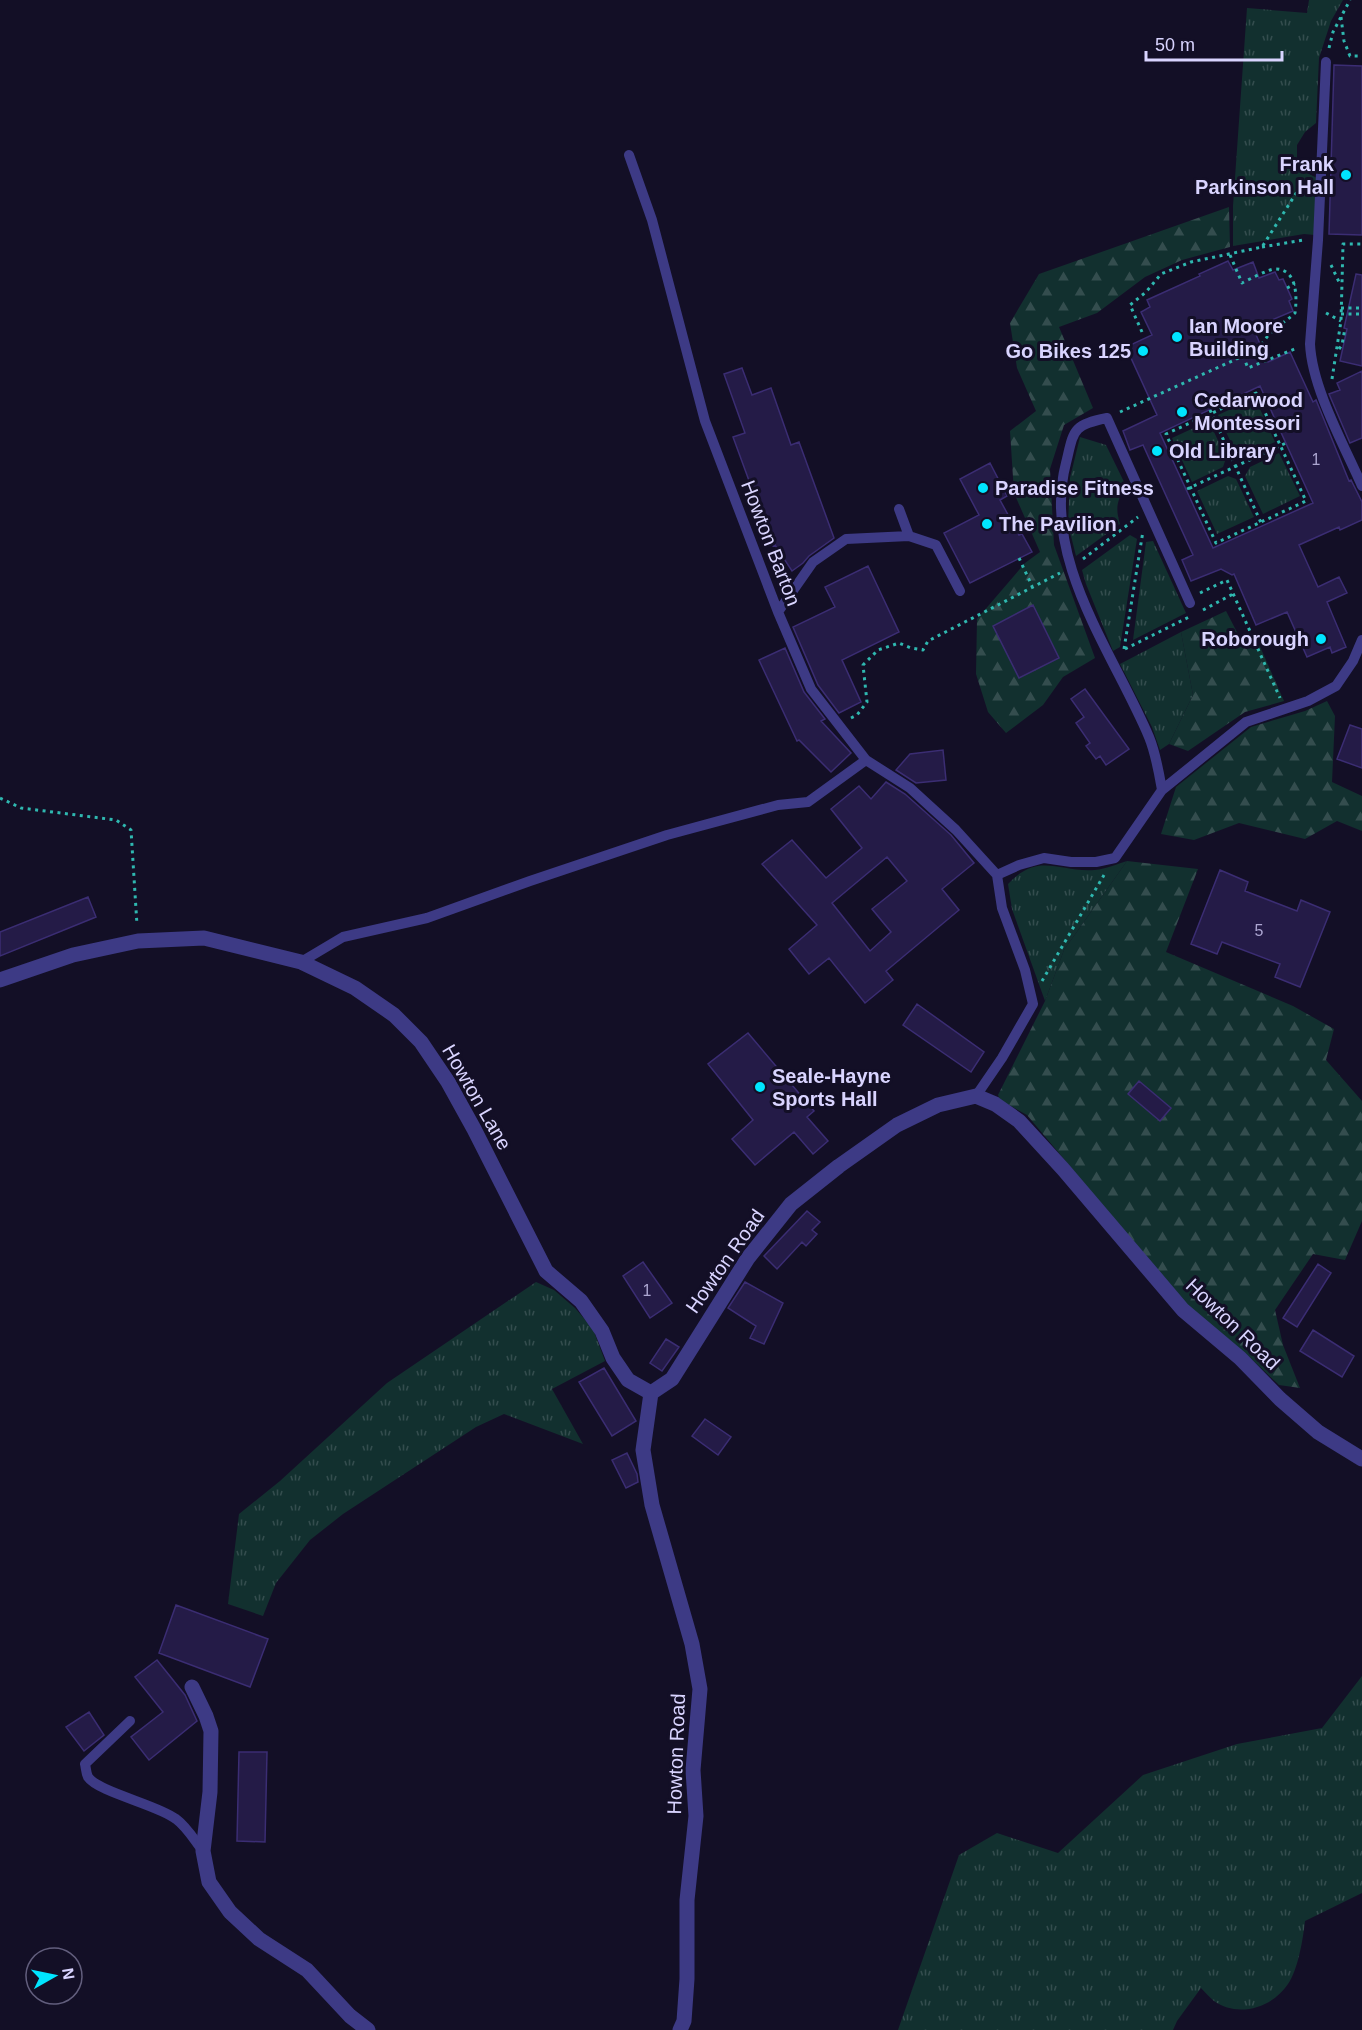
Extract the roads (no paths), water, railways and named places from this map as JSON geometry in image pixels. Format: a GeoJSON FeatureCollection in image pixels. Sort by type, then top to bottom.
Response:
{"type":"FeatureCollection","features":[{"type":"Feature","properties":{"kind":"street","name":"Howton Lane"},"geometry":{"type":"LineString","coordinates":[[0,980],[73,955],[138,941],[204,938],[301,963],[355,988],[394,1015],[421,1042],[448,1082],[474,1129],[546,1271],[581,1301],[602,1332],[613,1358],[628,1380],[651,1393]]}},
{"type":"Feature","properties":{"kind":"street","name":"Howton Road"},"geometry":{"type":"LineString","coordinates":[[680,2030],[684,2021],[687,1979],[687,1900],[696,1816],[693,1770],[700,1689],[692,1644],[652,1506],[643,1450],[651,1393],[672,1379],[748,1258],[791,1204],[897,1125],[938,1105],[976,1096],[994,1104],[1019,1121],[1183,1310],[1239,1358],[1280,1399],[1318,1432],[1362,1459]]}},
{"type":"Feature","properties":{"kind":"street"},"geometry":{"type":"LineString","coordinates":[[192,1687],[211,1731],[210,1792],[203,1851],[209,1882],[230,1912],[260,1939],[307,1970],[350,2016],[369,2030]]}},
{"type":"Feature","properties":{"kind":"lane"},"geometry":{"type":"LineString","coordinates":[[1326,62],[1310,360],[1316,382],[1362,486]]}},
{"type":"Feature","properties":{"kind":"lane","name":"Howton Barton"},"geometry":{"type":"LineString","coordinates":[[629,155],[652,220],[705,421],[778,612],[811,689],[867,760],[910,788],[956,830],[997,875]]}},
{"type":"Feature","properties":{"kind":"lane"},"geometry":{"type":"LineString","coordinates":[[1162,790],[1150,738],[1110,660],[1070,568],[1062,527],[1061,479],[1073,432],[1087,422],[1107,418],[1189,601]]}},
{"type":"Feature","properties":{"kind":"lane"},"geometry":{"type":"LineString","coordinates":[[899,509],[909,536]]}},
{"type":"Feature","properties":{"kind":"lane"},"geometry":{"type":"LineString","coordinates":[[778,612],[813,562],[846,539],[909,536],[936,545],[960,591]]}},
{"type":"Feature","properties":{"kind":"lane"},"geometry":{"type":"LineString","coordinates":[[976,1096],[1002,1058],[1033,1005],[1024,970],[1002,908],[997,875],[1019,865],[1044,858],[1071,862],[1096,862],[1115,858],[1162,790],[1246,722],[1308,701],[1336,686],[1353,661],[1362,640]]}},
{"type":"Feature","properties":{"kind":"lane"},"geometry":{"type":"LineString","coordinates":[[301,963],[343,937],[426,918],[667,835],[778,805],[808,802],[867,760]]}},
{"type":"Feature","properties":{"kind":"lane"},"geometry":{"type":"LineString","coordinates":[[130,1721],[85,1764],[87,1775],[92,1781],[176,1819],[203,1851]]}},
{"type":"Feature","properties":{"kind":"place","name":"Frank Parkinson Hall"},"geometry":{"type":"Point","coordinates":[1346,175]}},
{"type":"Feature","properties":{"kind":"place","name":"Ian Moore Building"},"geometry":{"type":"Point","coordinates":[1177,337]}},
{"type":"Feature","properties":{"kind":"place","name":"Go Bikes 125"},"geometry":{"type":"Point","coordinates":[1143,351]}},
{"type":"Feature","properties":{"kind":"place","name":"Cedarwood Montessori"},"geometry":{"type":"Point","coordinates":[1182,412]}},
{"type":"Feature","properties":{"kind":"place","name":"Old Library"},"geometry":{"type":"Point","coordinates":[1157,451]}},
{"type":"Feature","properties":{"kind":"place","name":"Paradise Fitness"},"geometry":{"type":"Point","coordinates":[983,488]}},
{"type":"Feature","properties":{"kind":"place","name":"The Pavilion"},"geometry":{"type":"Point","coordinates":[987,524]}},
{"type":"Feature","properties":{"kind":"place","name":"Roborough"},"geometry":{"type":"Point","coordinates":[1321,639]}},
{"type":"Feature","properties":{"kind":"place","name":"Seale-Hayne Sports Hall"},"geometry":{"type":"Point","coordinates":[760,1087]}}]}
